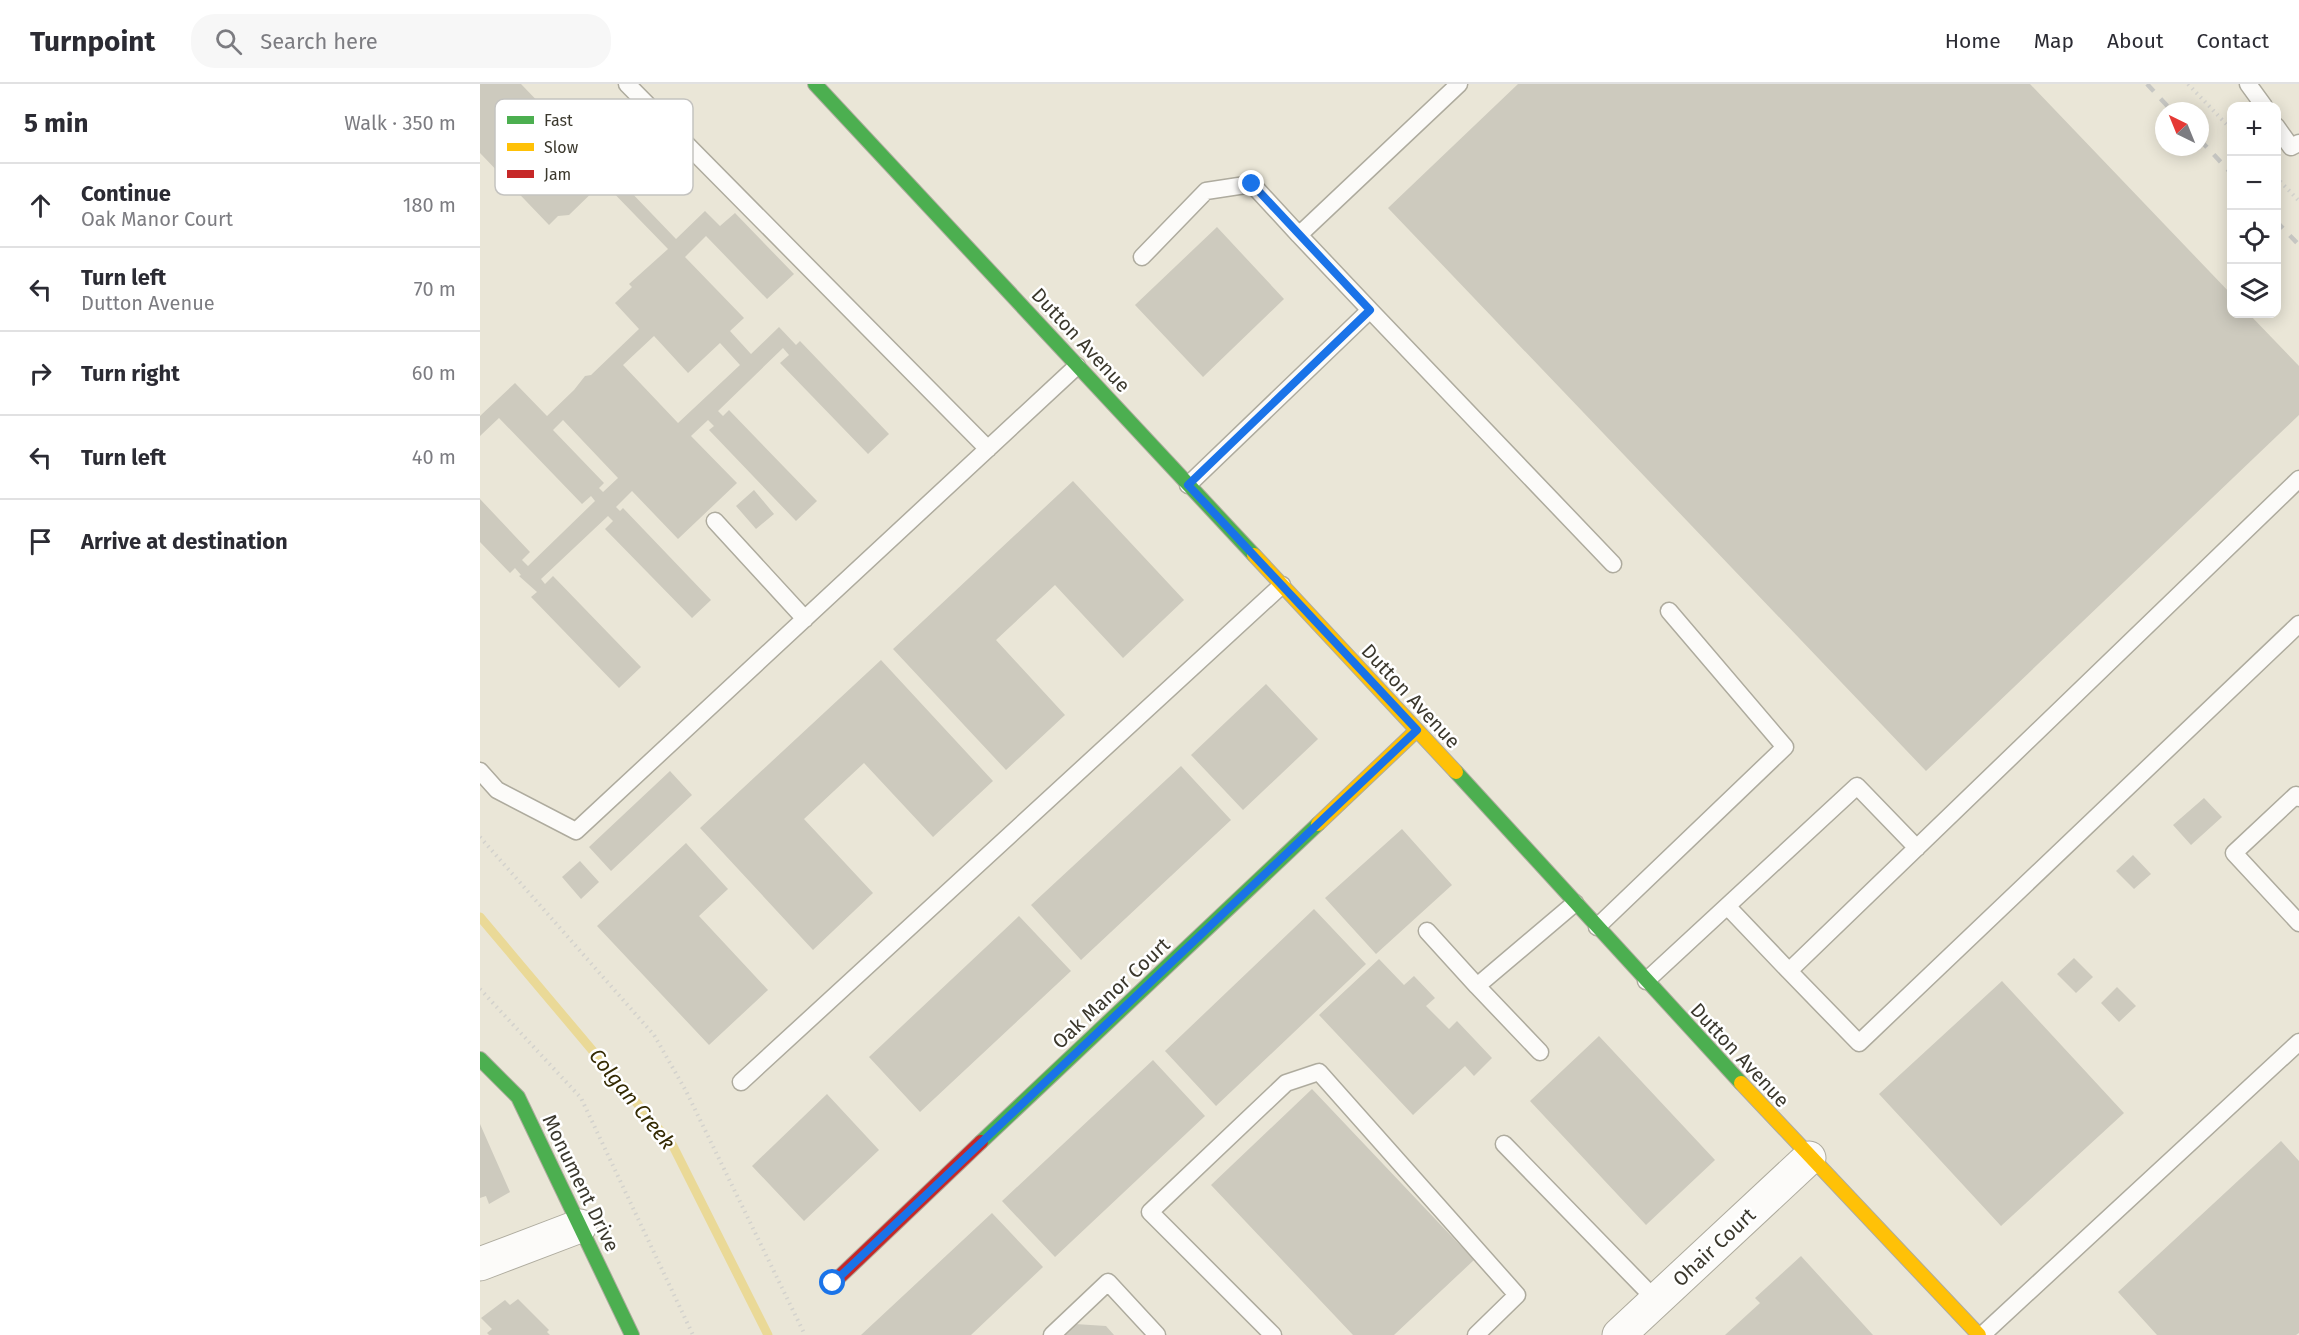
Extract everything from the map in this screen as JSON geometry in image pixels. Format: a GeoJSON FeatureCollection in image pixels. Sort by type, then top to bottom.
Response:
{"type":"FeatureCollection","features":[{"type":"Feature","properties":{"kind":"street","name":"Dutton Avenue"},"geometry":{"type":"LineString","coordinates":[[816,84],[1417,730],[1809,1158],[1980,1335]]}},
{"type":"Feature","properties":{"kind":"street","name":"Oak Manor Court"},"geometry":{"type":"LineString","coordinates":[[833,1283],[1417,730]]}},
{"type":"Feature","properties":{"kind":"street","name":"Monument Drive"},"geometry":{"type":"LineString","coordinates":[[480,1059],[518,1097],[632,1335]]}},
{"type":"Feature","properties":{"kind":"street","name":"Ohair Court"},"geometry":{"type":"LineString","coordinates":[[1619,1335],[1809,1158]]}},
{"type":"Feature","properties":{"kind":"street"},"geometry":{"type":"LineString","coordinates":[[480,1264],[580,1226]]}},
{"type":"Feature","properties":{"kind":"lane"},"geometry":{"type":"LineString","coordinates":[[627,84],[642,99]]}},
{"type":"Feature","properties":{"kind":"lane"},"geometry":{"type":"LineString","coordinates":[[1299,235],[1459,84]]}},
{"type":"Feature","properties":{"kind":"lane"},"geometry":{"type":"LineString","coordinates":[[2248,84],[2261,102]]}},
{"type":"Feature","properties":{"kind":"lane"},"geometry":{"type":"LineString","coordinates":[[2281,132],[2291,147],[2299,143]]}},
{"type":"Feature","properties":{"kind":"lane"},"geometry":{"type":"LineString","coordinates":[[693,151],[988,449]]}},
{"type":"Feature","properties":{"kind":"lane"},"geometry":{"type":"LineString","coordinates":[[1142,256],[1206,190],[1252,184],[1613,564]]}},
{"type":"Feature","properties":{"kind":"lane"},"geometry":{"type":"LineString","coordinates":[[1188,485],[1370,310]]}},
{"type":"Feature","properties":{"kind":"lane"},"geometry":{"type":"LineString","coordinates":[[480,771],[497,790],[576,831],[1077,366]]}},
{"type":"Feature","properties":{"kind":"lane"},"geometry":{"type":"LineString","coordinates":[[1789,971],[2299,479]]}},
{"type":"Feature","properties":{"kind":"lane"},"geometry":{"type":"LineString","coordinates":[[715,521],[806,619]]}},
{"type":"Feature","properties":{"kind":"lane"},"geometry":{"type":"LineString","coordinates":[[741,1082],[1282,585]]}},
{"type":"Feature","properties":{"kind":"lane"},"geometry":{"type":"LineString","coordinates":[[1597,927],[1785,747],[1669,611]]}},
{"type":"Feature","properties":{"kind":"lane"},"geometry":{"type":"LineString","coordinates":[[1727,906],[1859,1043],[2299,624]]}},
{"type":"Feature","properties":{"kind":"lane"},"geometry":{"type":"LineString","coordinates":[[1646,981],[1857,786],[1917,848]]}},
{"type":"Feature","properties":{"kind":"lane"},"geometry":{"type":"LineString","coordinates":[[2299,798],[2296,795],[2234,853],[2299,923]]}},
{"type":"Feature","properties":{"kind":"lane"},"geometry":{"type":"LineString","coordinates":[[1477,986],[1575,903]]}},
{"type":"Feature","properties":{"kind":"lane"},"geometry":{"type":"LineString","coordinates":[[1427,931],[1540,1052]]}},
{"type":"Feature","properties":{"kind":"lane"},"geometry":{"type":"LineString","coordinates":[[1980,1335],[2299,1042]]}},
{"type":"Feature","properties":{"kind":"lane"},"geometry":{"type":"LineString","coordinates":[[1273,1335],[1150,1212],[1286,1083],[1319,1072],[1517,1295],[1476,1335]]}},
{"type":"Feature","properties":{"kind":"lane"},"geometry":{"type":"LineString","coordinates":[[1504,1144],[1656,1300]]}},
{"type":"Feature","properties":{"kind":"lane"},"geometry":{"type":"LineString","coordinates":[[1052,1335],[1108,1282],[1157,1335]]}},
{"type":"Feature","properties":{"kind":"path"},"geometry":{"type":"LineString","coordinates":[[2188,84],[2227,125]]}},
{"type":"Feature","properties":{"kind":"path"},"geometry":{"type":"LineString","coordinates":[[2281,181],[2299,201]]}},
{"type":"Feature","properties":{"kind":"path"},"geometry":{"type":"LineString","coordinates":[[480,837],[654,1035],[686,1091],[805,1335]]}},
{"type":"Feature","properties":{"kind":"path"},"geometry":{"type":"LineString","coordinates":[[480,989],[581,1098],[693,1335]]}},
{"type":"Feature","properties":{"kind":"building"},"geometry":{"type":"Polygon","coordinates":[[[480,84],[521,84],[535,99],[495,99],[495,169],[480,153],[480,84]]]}},
{"type":"Feature","properties":{"kind":"building"},"geometry":{"type":"Polygon","coordinates":[[[1518,84],[2030,84],[2227,290],[2227,318],[2253,318],[2299,366],[2299,415],[1926,771],[1388,208],[1518,84]]]}},
{"type":"Feature","properties":{"kind":"building"},"geometry":{"type":"Polygon","coordinates":[[[520,195],[590,195],[569,215],[558,216],[549,225],[520,195]]]}},
{"type":"Feature","properties":{"kind":"building"},"geometry":{"type":"Polygon","coordinates":[[[616,195],[634,195],[676,239],[705,211],[720,226],[735,213],[794,274],[767,299],[706,236],[685,257],[744,318],[730,331],[751,354],[779,327],[796,345],[800,341],[889,434],[868,454],[780,363],[789,355],[783,348],[718,411],[723,416],[729,410],[817,501],[796,521],[709,430],[714,426],[708,420],[691,436],[737,483],[678,539],[632,491],[616,507],[620,511],[623,508],[711,600],[692,618],[605,529],[613,521],[608,516],[541,579],[545,584],[553,576],[641,667],[619,688],[531,597],[537,592],[519,576],[521,575],[515,568],[510,573],[480,542],[480,499],[530,552],[522,560],[528,566],[595,501],[591,496],[582,504],[499,418],[480,436],[480,416],[515,383],[547,416],[585,376],[591,375],[639,329],[615,303],[632,287],[629,284],[668,249],[616,195]],[[654,336],[623,365],[678,423],[740,365],[720,343],[688,373],[654,336]],[[563,420],[553,430],[604,483],[599,488],[603,492],[618,478],[563,420]]]}},
{"type":"Feature","properties":{"kind":"building"},"geometry":{"type":"Polygon","coordinates":[[[1217,227],[1284,299],[1203,377],[1135,305],[1217,227]]]}},
{"type":"Feature","properties":{"kind":"building"},"geometry":{"type":"Polygon","coordinates":[[[1073,481],[1184,600],[1123,658],[1055,585],[996,640],[1065,715],[1006,770],[893,649],[1073,481]]]}},
{"type":"Feature","properties":{"kind":"building"},"geometry":{"type":"Polygon","coordinates":[[[754,490],[774,514],[756,529],[736,506],[754,490]]]}},
{"type":"Feature","properties":{"kind":"building"},"geometry":{"type":"Polygon","coordinates":[[[881,660],[993,781],[933,837],[864,763],[804,819],[873,893],[813,950],[700,828],[881,660]]]}},
{"type":"Feature","properties":{"kind":"building"},"geometry":{"type":"Polygon","coordinates":[[[1266,684],[1318,739],[1243,810],[1191,755],[1266,684]]]}},
{"type":"Feature","properties":{"kind":"building"},"geometry":{"type":"Polygon","coordinates":[[[1181,766],[1231,820],[1081,960],[1031,905],[1181,766]]]}},
{"type":"Feature","properties":{"kind":"building"},"geometry":{"type":"Polygon","coordinates":[[[670,771],[692,795],[611,871],[589,847],[670,771]]]}},
{"type":"Feature","properties":{"kind":"building"},"geometry":{"type":"Polygon","coordinates":[[[2204,798],[2222,817],[2191,845],[2173,825],[2204,798]]]}},
{"type":"Feature","properties":{"kind":"building"},"geometry":{"type":"Polygon","coordinates":[[[1402,829],[1452,885],[1376,954],[1325,898],[1402,829]]]}},
{"type":"Feature","properties":{"kind":"building"},"geometry":{"type":"Polygon","coordinates":[[[686,843],[728,889],[699,916],[768,990],[709,1045],[597,926],[686,843]]]}},
{"type":"Feature","properties":{"kind":"building"},"geometry":{"type":"Polygon","coordinates":[[[2133,855],[2151,874],[2134,889],[2116,871],[2133,855]]]}},
{"type":"Feature","properties":{"kind":"building"},"geometry":{"type":"Polygon","coordinates":[[[580,861],[599,882],[581,899],[562,877],[580,861]]]}},
{"type":"Feature","properties":{"kind":"building"},"geometry":{"type":"Polygon","coordinates":[[[1314,909],[1366,964],[1216,1106],[1165,1051],[1314,909]]]}},
{"type":"Feature","properties":{"kind":"building"},"geometry":{"type":"Polygon","coordinates":[[[1019,916],[1071,971],[920,1112],[869,1057],[1019,916]]]}},
{"type":"Feature","properties":{"kind":"building"},"geometry":{"type":"Polygon","coordinates":[[[2074,958],[2093,977],[2076,993],[2057,974],[2074,958]]]}},
{"type":"Feature","properties":{"kind":"building"},"geometry":{"type":"Polygon","coordinates":[[[1379,959],[1404,985],[1414,976],[1435,998],[1426,1006],[1449,1029],[1457,1021],[1492,1058],[1474,1076],[1465,1066],[1413,1115],[1319,1015],[1379,959]]]}},
{"type":"Feature","properties":{"kind":"building"},"geometry":{"type":"Polygon","coordinates":[[[2002,981],[2124,1113],[2001,1226],[1879,1094],[2002,981]]]}},
{"type":"Feature","properties":{"kind":"building"},"geometry":{"type":"Polygon","coordinates":[[[2117,987],[2136,1006],[2119,1022],[2101,1003],[2117,987]]]}},
{"type":"Feature","properties":{"kind":"building"},"geometry":{"type":"Polygon","coordinates":[[[1599,1036],[1715,1160],[1646,1225],[1530,1101],[1599,1036]]]}},
{"type":"Feature","properties":{"kind":"building"},"geometry":{"type":"Polygon","coordinates":[[[1153,1060],[1205,1116],[1055,1257],[1002,1201],[1153,1060]]]}},
{"type":"Feature","properties":{"kind":"building"},"geometry":{"type":"Polygon","coordinates":[[[1312,1089],[1474,1260],[1394,1335],[1353,1335],[1211,1185],[1312,1089]]]}},
{"type":"Feature","properties":{"kind":"building"},"geometry":{"type":"Polygon","coordinates":[[[827,1094],[879,1150],[804,1221],[752,1166],[827,1094]]]}},
{"type":"Feature","properties":{"kind":"building"},"geometry":{"type":"Polygon","coordinates":[[[480,1124],[510,1192],[489,1204],[486,1196],[480,1198],[480,1124]]]}},
{"type":"Feature","properties":{"kind":"building"},"geometry":{"type":"Polygon","coordinates":[[[2281,1141],[2299,1161],[2299,1333],[2296,1335],[2157,1335],[2118,1292],[2281,1141]]]}},
{"type":"Feature","properties":{"kind":"building"},"geometry":{"type":"Polygon","coordinates":[[[992,1213],[1043,1267],[971,1335],[861,1335],[992,1213]]]}},
{"type":"Feature","properties":{"kind":"building"},"geometry":{"type":"Polygon","coordinates":[[[1801,1256],[1873,1335],[1725,1335],[1760,1303],[1755,1298],[1801,1256]]]}},
{"type":"Feature","properties":{"kind":"building"},"geometry":{"type":"Polygon","coordinates":[[[518,1299],[549,1330],[547,1332],[550,1335],[489,1335],[487,1333],[492,1329],[481,1318],[505,1300],[510,1305],[518,1299]]]}},
{"type":"Feature","properties":{"kind":"building"},"geometry":{"type":"Polygon","coordinates":[[[1075,1324],[1106,1326],[1114,1335],[1063,1335],[1075,1324]]]}},
{"type":"Feature","properties":{"kind":"waterway","name":"Colgan Creek"},"geometry":{"type":"LineString","coordinates":[[480,917],[673,1146],[768,1335]]}},
{"type":"Feature","properties":{"kind":"railway"},"geometry":{"type":"LineString","coordinates":[[2147,84],[2164,102]]}},
{"type":"Feature","properties":{"kind":"railway"},"geometry":{"type":"LineString","coordinates":[[2209,150],[2227,169]]}},
{"type":"Feature","properties":{"kind":"railway"},"geometry":{"type":"LineString","coordinates":[[2281,226],[2299,245]]}},
{"type":"Feature","properties":{"kind":"traffic: fast"},"geometry":{"type":"LineString","coordinates":[[815,84],[1254,555]]}},
{"type":"Feature","properties":{"kind":"traffic: fast"},"geometry":{"type":"LineString","coordinates":[[1456,772],[1741,1083]]}},
{"type":"Feature","properties":{"kind":"traffic: fast"},"geometry":{"type":"LineString","coordinates":[[981,1142],[1318,824]]}},
{"type":"Feature","properties":{"kind":"traffic: fast"},"geometry":{"type":"LineString","coordinates":[[480,1059],[518,1097],[632,1335]]}},
{"type":"Feature","properties":{"kind":"traffic: slow"},"geometry":{"type":"LineString","coordinates":[[1254,555],[1456,772]]}},
{"type":"Feature","properties":{"kind":"traffic: slow"},"geometry":{"type":"LineString","coordinates":[[1318,824],[1417,730]]}},
{"type":"Feature","properties":{"kind":"traffic: slow"},"geometry":{"type":"LineString","coordinates":[[1741,1083],[1979,1335]]}},
{"type":"Feature","properties":{"kind":"traffic: jam"},"geometry":{"type":"LineString","coordinates":[[833,1283],[981,1142]]}},
{"type":"Feature","properties":{"kind":"route"},"geometry":{"type":"LineString","coordinates":[[833,1283],[1417,730],[1188,485],[1370,310],[1252,184]]}}]}
